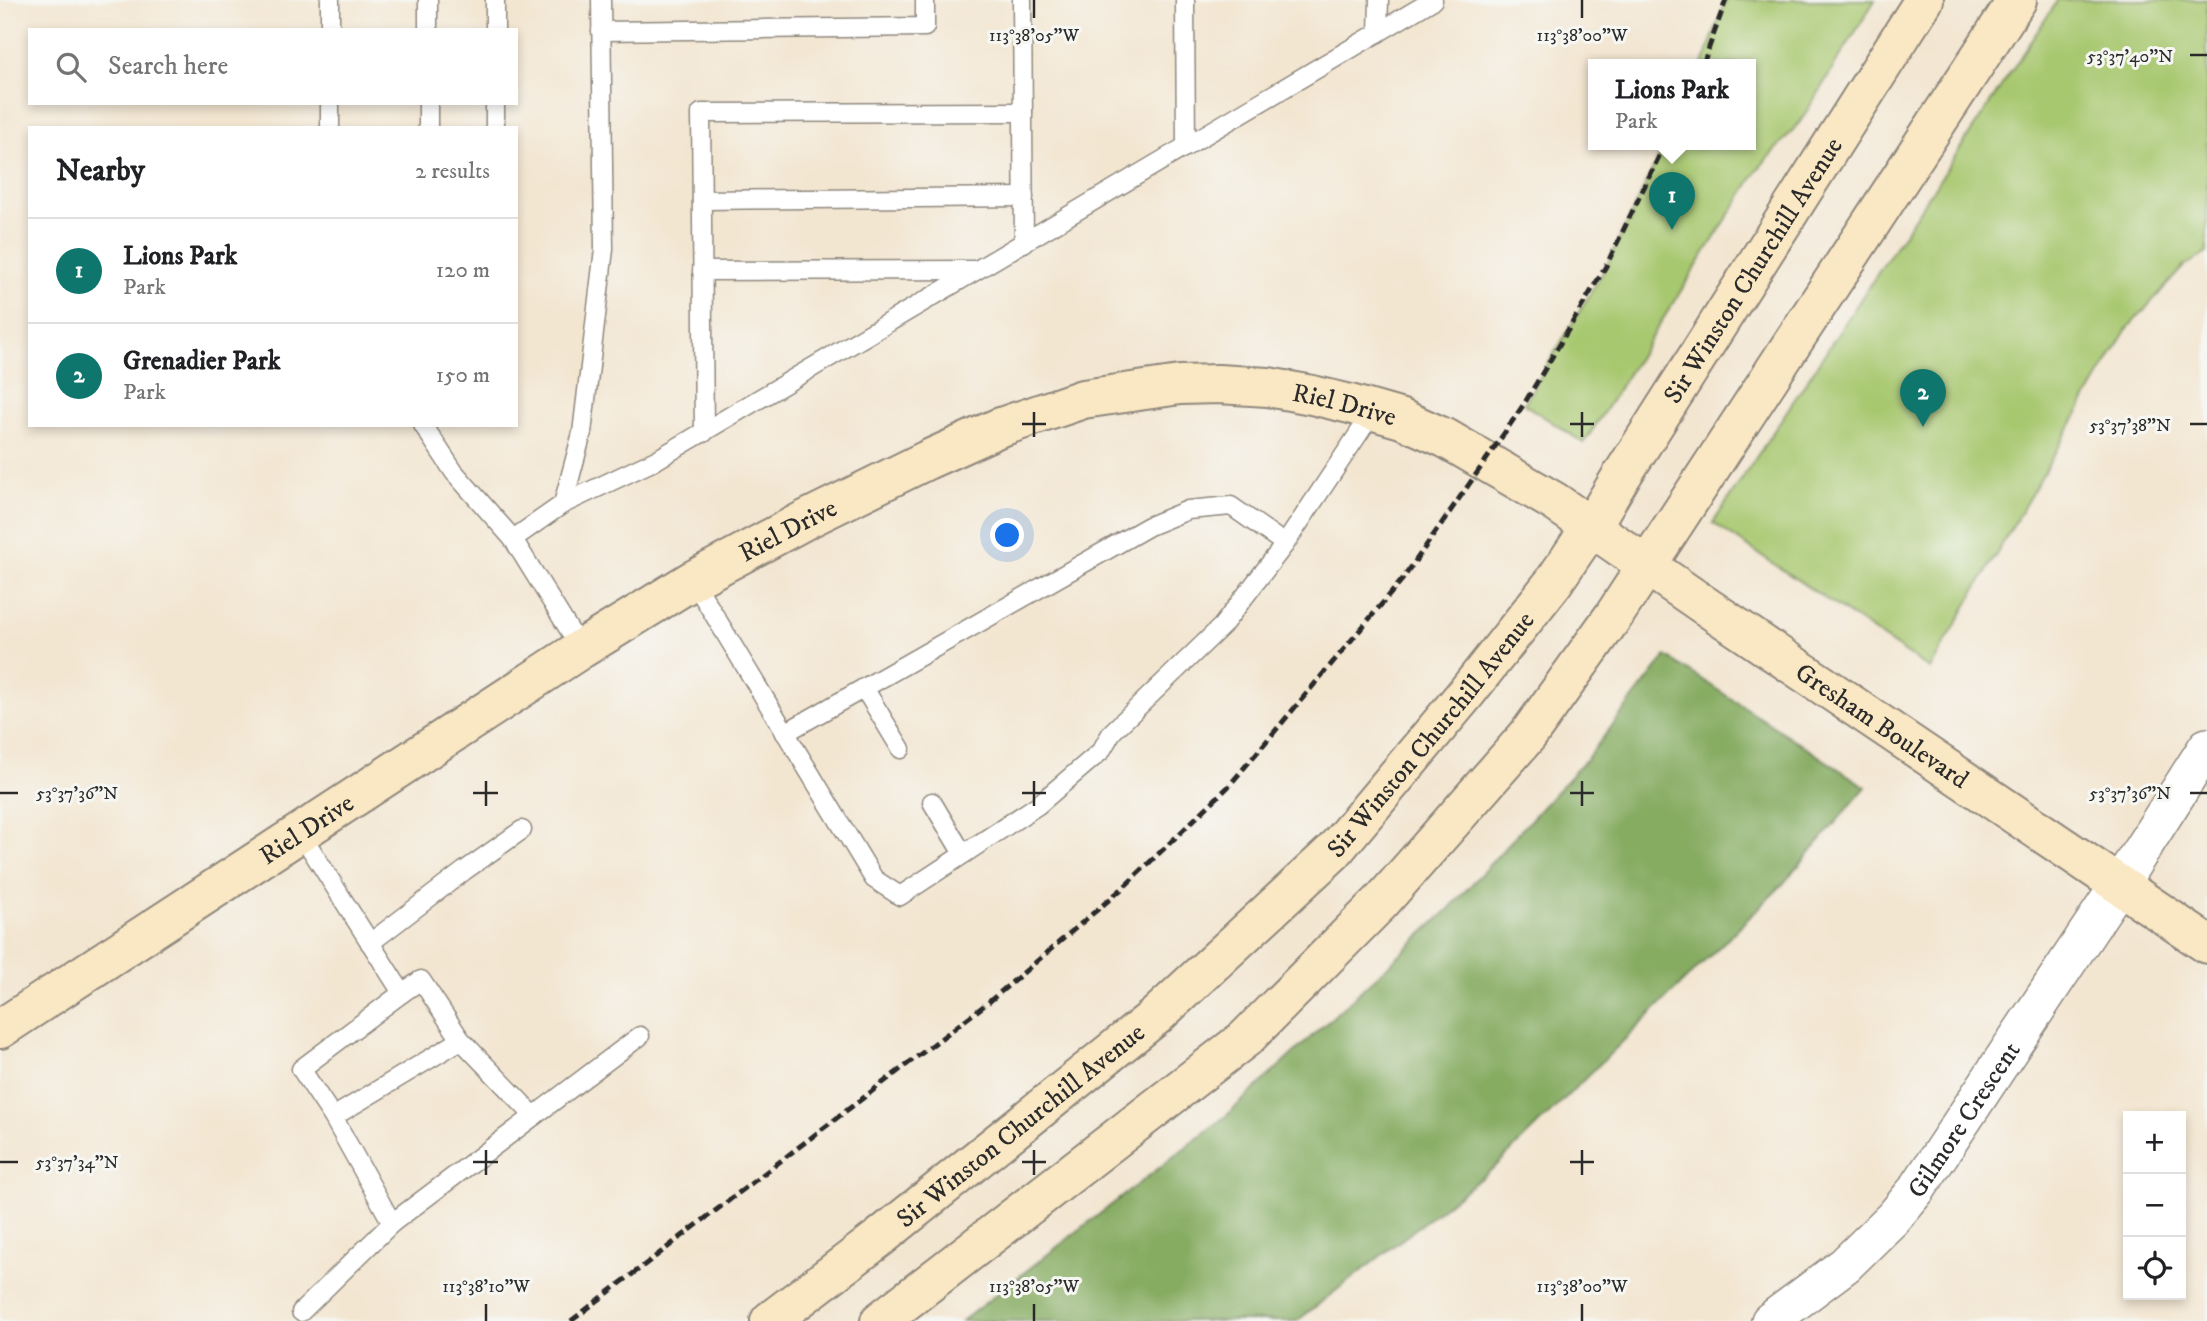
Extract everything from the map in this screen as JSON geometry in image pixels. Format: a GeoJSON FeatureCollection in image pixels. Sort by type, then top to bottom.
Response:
{"type":"FeatureCollection","features":[{"type":"Feature","properties":{"kind":"main road","name":"Sir Winston Churchill Avenue"},"geometry":{"type":"LineString","coordinates":[[769,1321],[878,1240],[1156,1016],[1333,852],[1468,692],[1553,583],[1924,0]]}},
{"type":"Feature","properties":{"kind":"main road"},"geometry":{"type":"LineString","coordinates":[[880,1321],[1246,1038],[1382,901],[1528,735],[1615,614],[2017,0]]}},
{"type":"Feature","properties":{"kind":"main road","name":"Riel Drive"},"geometry":{"type":"LineString","coordinates":[[0,1028],[581,649],[693,580],[805,520],[927,460],[998,428],[1083,399],[1180,385],[1268,387],[1350,404],[1402,419],[1447,439],[1555,502],[1646,565]]}},
{"type":"Feature","properties":{"kind":"main road","name":"Gresham Boulevard"},"geometry":{"type":"LineString","coordinates":[[1646,565],[2207,944]]}},
{"type":"Feature","properties":{"kind":"street"},"geometry":{"type":"LineString","coordinates":[[2119,885],[2207,747]]}},
{"type":"Feature","properties":{"kind":"street","name":"Gilmore Crescent"},"geometry":{"type":"LineString","coordinates":[[1770,1321],[1845,1265],[1894,1217],[1917,1189],[2119,885]]}},
{"type":"Feature","properties":{"kind":"lane"},"geometry":{"type":"LineString","coordinates":[[330,0],[330,28]]}},
{"type":"Feature","properties":{"kind":"lane"},"geometry":{"type":"LineString","coordinates":[[428,0],[428,28]]}},
{"type":"Feature","properties":{"kind":"lane"},"geometry":{"type":"LineString","coordinates":[[495,0],[495,28]]}},
{"type":"Feature","properties":{"kind":"lane"},"geometry":{"type":"LineString","coordinates":[[563,504],[582,433],[604,248],[601,0]]}},
{"type":"Feature","properties":{"kind":"lane"},"geometry":{"type":"LineString","coordinates":[[601,31],[925,27],[925,0]]}},
{"type":"Feature","properties":{"kind":"lane"},"geometry":{"type":"LineString","coordinates":[[1022,0],[1024,243]]}},
{"type":"Feature","properties":{"kind":"lane"},"geometry":{"type":"LineString","coordinates":[[1185,0],[1186,147]]}},
{"type":"Feature","properties":{"kind":"lane"},"geometry":{"type":"LineString","coordinates":[[1378,0],[1378,33]]}},
{"type":"Feature","properties":{"kind":"lane"},"geometry":{"type":"LineString","coordinates":[[513,540],[563,504],[656,460],[704,433],[1433,0]]}},
{"type":"Feature","properties":{"kind":"lane"},"geometry":{"type":"LineString","coordinates":[[330,105],[330,126]]}},
{"type":"Feature","properties":{"kind":"lane"},"geometry":{"type":"LineString","coordinates":[[428,105],[428,126]]}},
{"type":"Feature","properties":{"kind":"lane"},"geometry":{"type":"LineString","coordinates":[[495,105],[495,126]]}},
{"type":"Feature","properties":{"kind":"lane"},"geometry":{"type":"LineString","coordinates":[[704,433],[701,113],[1023,112]]}},
{"type":"Feature","properties":{"kind":"lane"},"geometry":{"type":"LineString","coordinates":[[702,200],[1024,197]]}},
{"type":"Feature","properties":{"kind":"lane"},"geometry":{"type":"LineString","coordinates":[[702,271],[978,271]]}},
{"type":"Feature","properties":{"kind":"lane"},"geometry":{"type":"LineString","coordinates":[[693,580],[874,879],[900,896],[1038,805],[1101,751],[1112,732],[1222,626],[1285,544],[1373,412]]}},
{"type":"Feature","properties":{"kind":"lane"},"geometry":{"type":"LineString","coordinates":[[430,428],[454,472],[513,540],[581,649]]}},
{"type":"Feature","properties":{"kind":"lane"},"geometry":{"type":"LineString","coordinates":[[785,733],[1149,526],[1188,510],[1231,506],[1285,544]]}},
{"type":"Feature","properties":{"kind":"lane"},"geometry":{"type":"LineString","coordinates":[[864,688],[901,749]]}},
{"type":"Feature","properties":{"kind":"lane"},"geometry":{"type":"LineString","coordinates":[[932,802],[963,854]]}},
{"type":"Feature","properties":{"kind":"lane"},"geometry":{"type":"LineString","coordinates":[[370,943],[522,830]]}},
{"type":"Feature","properties":{"kind":"lane"},"geometry":{"type":"LineString","coordinates":[[300,832],[402,993]]}},
{"type":"Feature","properties":{"kind":"lane"},"geometry":{"type":"LineString","coordinates":[[392,1223],[333,1117],[301,1069],[421,980],[461,1040],[534,1116]]}},
{"type":"Feature","properties":{"kind":"lane"},"geometry":{"type":"LineString","coordinates":[[301,1312],[392,1223],[640,1035]]}},
{"type":"Feature","properties":{"kind":"lane"},"geometry":{"type":"LineString","coordinates":[[333,1117],[461,1040]]}},
{"type":"Feature","properties":{"kind":"green space"},"geometry":{"type":"Polygon","coordinates":[[[1726,0],[1875,0],[1800,122],[1759,168],[1584,443],[1524,404],[1606,267],[1662,150],[1756,150],[1756,59],[1705,59],[1726,0]]]}},
{"type":"Feature","properties":{"kind":"green space"},"geometry":{"type":"Polygon","coordinates":[[[2058,0],[2207,0],[2207,253],[2184,266],[2126,330],[1930,669],[1713,523],[2058,0]]]}},
{"type":"Feature","properties":{"kind":"green space"},"geometry":{"type":"Polygon","coordinates":[[[1666,656],[1866,787],[1783,884],[1495,1167],[1297,1321],[962,1321],[1227,1115],[1449,909],[1588,757],[1666,656]]]}},
{"type":"Feature","properties":{"kind":"railway"},"geometry":{"type":"LineString","coordinates":[[1705,59],[1726,0]]}},
{"type":"Feature","properties":{"kind":"railway"},"geometry":{"type":"LineString","coordinates":[[571,1321],[990,1001],[1124,887],[1228,787],[1402,580],[1486,460],[1524,404],[1606,266],[1662,150]]}},
{"type":"Feature","properties":{"kind":"place","name":"Lions Park"},"geometry":{"type":"Point","coordinates":[1672,230]}},
{"type":"Feature","properties":{"kind":"place","name":"Grenadier Park"},"geometry":{"type":"Point","coordinates":[1923,427]}}]}
